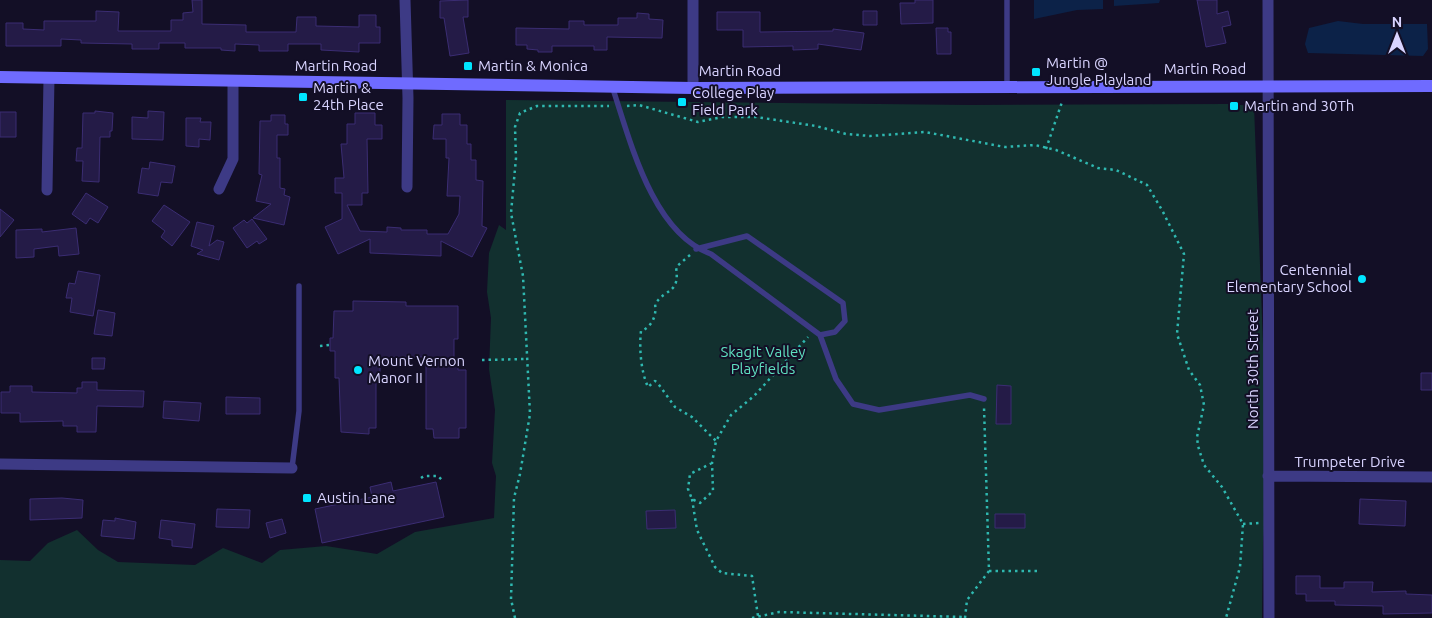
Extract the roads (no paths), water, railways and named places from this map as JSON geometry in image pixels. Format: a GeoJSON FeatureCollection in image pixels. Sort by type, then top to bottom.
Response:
{"type":"FeatureCollection","features":[{"type":"Feature","properties":{"kind":"street"},"geometry":{"type":"LineString","coordinates":[[405,0],[408,83],[407,187]]}},
{"type":"Feature","properties":{"kind":"street"},"geometry":{"type":"LineString","coordinates":[[693,0],[693,88]]}},
{"type":"Feature","properties":{"kind":"street","name":"North 30th Street"},"geometry":{"type":"LineString","coordinates":[[1268,0],[1269,618]]}},
{"type":"Feature","properties":{"kind":"street","name":"Martin Road"},"geometry":{"type":"LineString","coordinates":[[0,77],[693,88],[1432,86]]}},
{"type":"Feature","properties":{"kind":"street"},"geometry":{"type":"LineString","coordinates":[[47,190],[49,78]]}},
{"type":"Feature","properties":{"kind":"street"},"geometry":{"type":"LineString","coordinates":[[219,189],[232,159],[233,81]]}},
{"type":"Feature","properties":{"kind":"street"},"geometry":{"type":"LineString","coordinates":[[0,464],[292,468]]}},
{"type":"Feature","properties":{"kind":"street","name":"Trumpeter Drive"},"geometry":{"type":"LineString","coordinates":[[1268,476],[1432,477]]}},
{"type":"Feature","properties":{"kind":"lane"},"geometry":{"type":"LineString","coordinates":[[1007,0],[1007,86]]}},
{"type":"Feature","properties":{"kind":"lane"},"geometry":{"type":"LineString","coordinates":[[612,86],[641,173],[675,231],[696,249],[711,254],[817,333],[836,379],[853,404],[879,410],[970,395],[984,399]]}},
{"type":"Feature","properties":{"kind":"lane"},"geometry":{"type":"LineString","coordinates":[[696,249],[747,236],[844,303],[845,321],[835,332],[817,333]]}},
{"type":"Feature","properties":{"kind":"lane"},"geometry":{"type":"LineString","coordinates":[[292,468],[299,411],[299,286]]}},
{"type":"Feature","properties":{"kind":"water"},"geometry":{"type":"Polygon","coordinates":[[[1034,0],[1103,0],[1103,9],[1077,10],[1034,19],[1034,0]]]}},
{"type":"Feature","properties":{"kind":"water"},"geometry":{"type":"Polygon","coordinates":[[[1114,0],[1160,0],[1159,3],[1114,6],[1114,0]]]}},
{"type":"Feature","properties":{"kind":"water"},"geometry":{"type":"Polygon","coordinates":[[[1338,21],[1363,24],[1427,24],[1428,49],[1423,56],[1308,53],[1305,44],[1309,28],[1338,21]]]}},
{"type":"Feature","properties":{"kind":"place","name":"Martin & Monica"},"geometry":{"type":"Point","coordinates":[468,66]}},
{"type":"Feature","properties":{"kind":"place","name":"Martin @ Jungle Playland"},"geometry":{"type":"Point","coordinates":[1036,72]}},
{"type":"Feature","properties":{"kind":"place","name":"Martin & 24th Place"},"geometry":{"type":"Point","coordinates":[303,97]}},
{"type":"Feature","properties":{"kind":"place","name":"College Play Field Park"},"geometry":{"type":"Point","coordinates":[682,102]}},
{"type":"Feature","properties":{"kind":"place","name":"Martin and 30Th"},"geometry":{"type":"Point","coordinates":[1234,106]}},
{"type":"Feature","properties":{"kind":"place","name":"Centennial Elementary School"},"geometry":{"type":"Point","coordinates":[1362,279]}},
{"type":"Feature","properties":{"kind":"place","name":"Mount Vernon Manor II"},"geometry":{"type":"Point","coordinates":[358,370]}},
{"type":"Feature","properties":{"kind":"place","name":"Austin Lane"},"geometry":{"type":"Point","coordinates":[307,498]}},
{"type":"Feature","properties":{"kind":"park label","name":"Skagit Valley Playfields"},"geometry":{"type":"Point","coordinates":[763,360]}}]}
